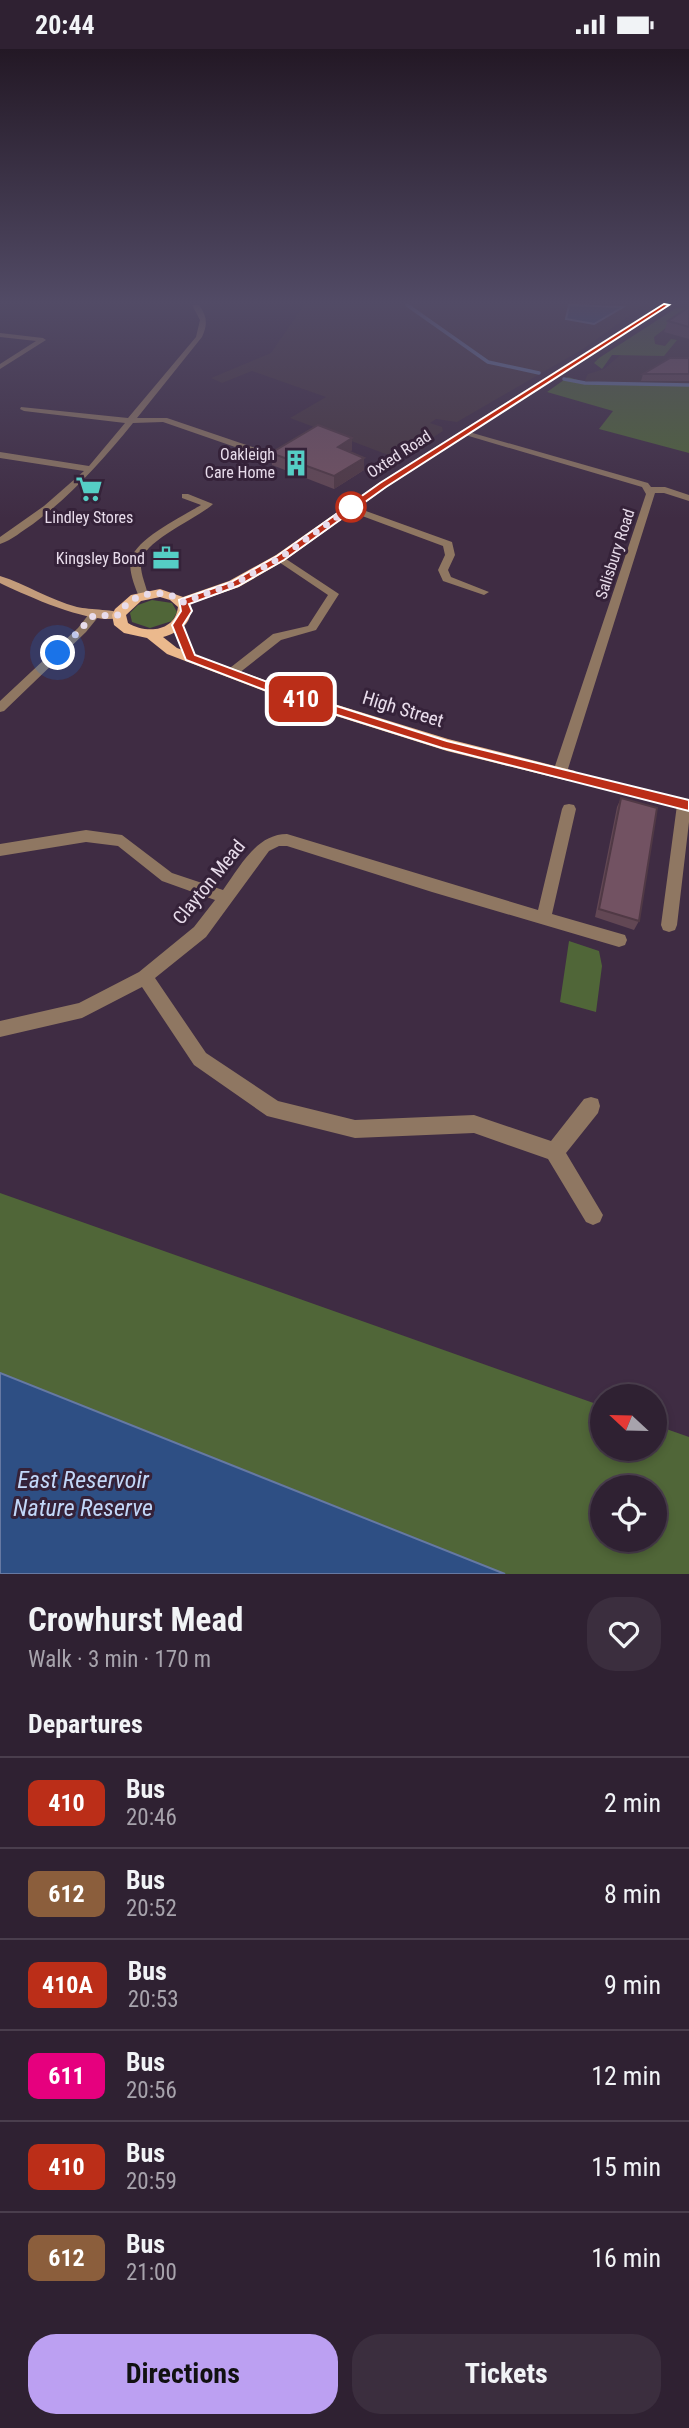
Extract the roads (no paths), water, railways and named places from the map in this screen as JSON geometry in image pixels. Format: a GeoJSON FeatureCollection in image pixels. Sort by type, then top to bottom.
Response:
{"type":"FeatureCollection","features":[{"type":"Feature","properties":{"kind":"main road","name":"Oxted Road"},"geometry":{"type":"LineString","coordinates":[[183,602],[234,584],[280,558],[349,508],[554,376]]}},
{"type":"Feature","properties":{"kind":"main road"},"geometry":{"type":"LineString","coordinates":[[0,579],[38,598],[93,616],[119,615]]}},
{"type":"Feature","properties":{"kind":"main road"},"geometry":{"type":"LineString","coordinates":[[168,594],[183,602],[186,611],[178,625],[151,634],[129,631],[121,625],[119,615],[126,604],[144,595],[168,594]]}},
{"type":"Feature","properties":{"kind":"main road"},"geometry":{"type":"LineString","coordinates":[[178,625],[190,657]]}},
{"type":"Feature","properties":{"kind":"main road","name":"High Street"},"geometry":{"type":"LineString","coordinates":[[151,634],[172,652],[300,699],[447,745],[564,773]]}},
{"type":"Feature","properties":{"kind":"street"},"geometry":{"type":"LineString","coordinates":[[0,541],[62,499],[91,469],[167,376]]}},
{"type":"Feature","properties":{"kind":"street"},"geometry":{"type":"LineString","coordinates":[[24,409],[130,421],[164,421],[264,454]]}},
{"type":"Feature","properties":{"kind":"street","name":"Salisbury Road"},"geometry":{"type":"LineString","coordinates":[[466,432],[645,485],[651,494],[564,773]]}},
{"type":"Feature","properties":{"kind":"street"},"geometry":{"type":"LineString","coordinates":[[0,455],[91,469]]}},
{"type":"Feature","properties":{"kind":"street"},"geometry":{"type":"LineString","coordinates":[[649,490],[666,490],[689,498]]}},
{"type":"Feature","properties":{"kind":"street"},"geometry":{"type":"LineString","coordinates":[[144,595],[136,564],[138,555],[149,544],[208,504],[186,496]]}},
{"type":"Feature","properties":{"kind":"street"},"geometry":{"type":"LineString","coordinates":[[349,508],[448,544],[450,555],[443,570],[447,579],[484,592]]}},
{"type":"Feature","properties":{"kind":"street"},"geometry":{"type":"LineString","coordinates":[[230,674],[277,637],[312,628],[334,594],[280,558]]}},
{"type":"Feature","properties":{"kind":"street"},"geometry":{"type":"LineString","coordinates":[[0,708],[82,630],[93,616]]}},
{"type":"Feature","properties":{"kind":"street"},"geometry":{"type":"LineString","coordinates":[[669,925],[684,804]]}},
{"type":"Feature","properties":{"kind":"street"},"geometry":{"type":"LineString","coordinates":[[544,917],[569,809]]}},
{"type":"Feature","properties":{"kind":"street"},"geometry":{"type":"LineString","coordinates":[[0,850],[86,836],[122,841],[167,877],[225,897]]}},
{"type":"Feature","properties":{"kind":"street","name":"Clayton Mead"},"geometry":{"type":"LineString","coordinates":[[0,1029],[82,1010],[145,977],[200,932],[264,847],[277,840],[287,840],[432,886],[619,940]]}},
{"type":"Feature","properties":{"kind":"street"},"geometry":{"type":"LineString","coordinates":[[145,977],[200,1059],[274,1109],[355,1129],[474,1124],[554,1152],[593,1215]]}},
{"type":"Feature","properties":{"kind":"street"},"geometry":{"type":"LineString","coordinates":[[554,1152],[591,1105]]}},
{"type":"Feature","properties":{"kind":"water","name":"East Reservoir Nature Reserve"},"geometry":{"type":"Polygon","coordinates":[[[0,1373],[505,1574],[0,1574],[0,1373]]]}},
{"type":"Feature","properties":{"kind":"waterway"},"geometry":{"type":"LineString","coordinates":[[564,379],[585,383],[689,385]]}},
{"type":"Feature","properties":{"kind":"place","name":"Oakleigh Care Home"},"geometry":{"type":"Point","coordinates":[296,463]}},
{"type":"Feature","properties":{"kind":"place","name":"Lindley Stores"},"geometry":{"type":"Point","coordinates":[89,489]}},
{"type":"Feature","properties":{"kind":"place","name":"Kingsley Bond"},"geometry":{"type":"Point","coordinates":[166,558]}}]}
